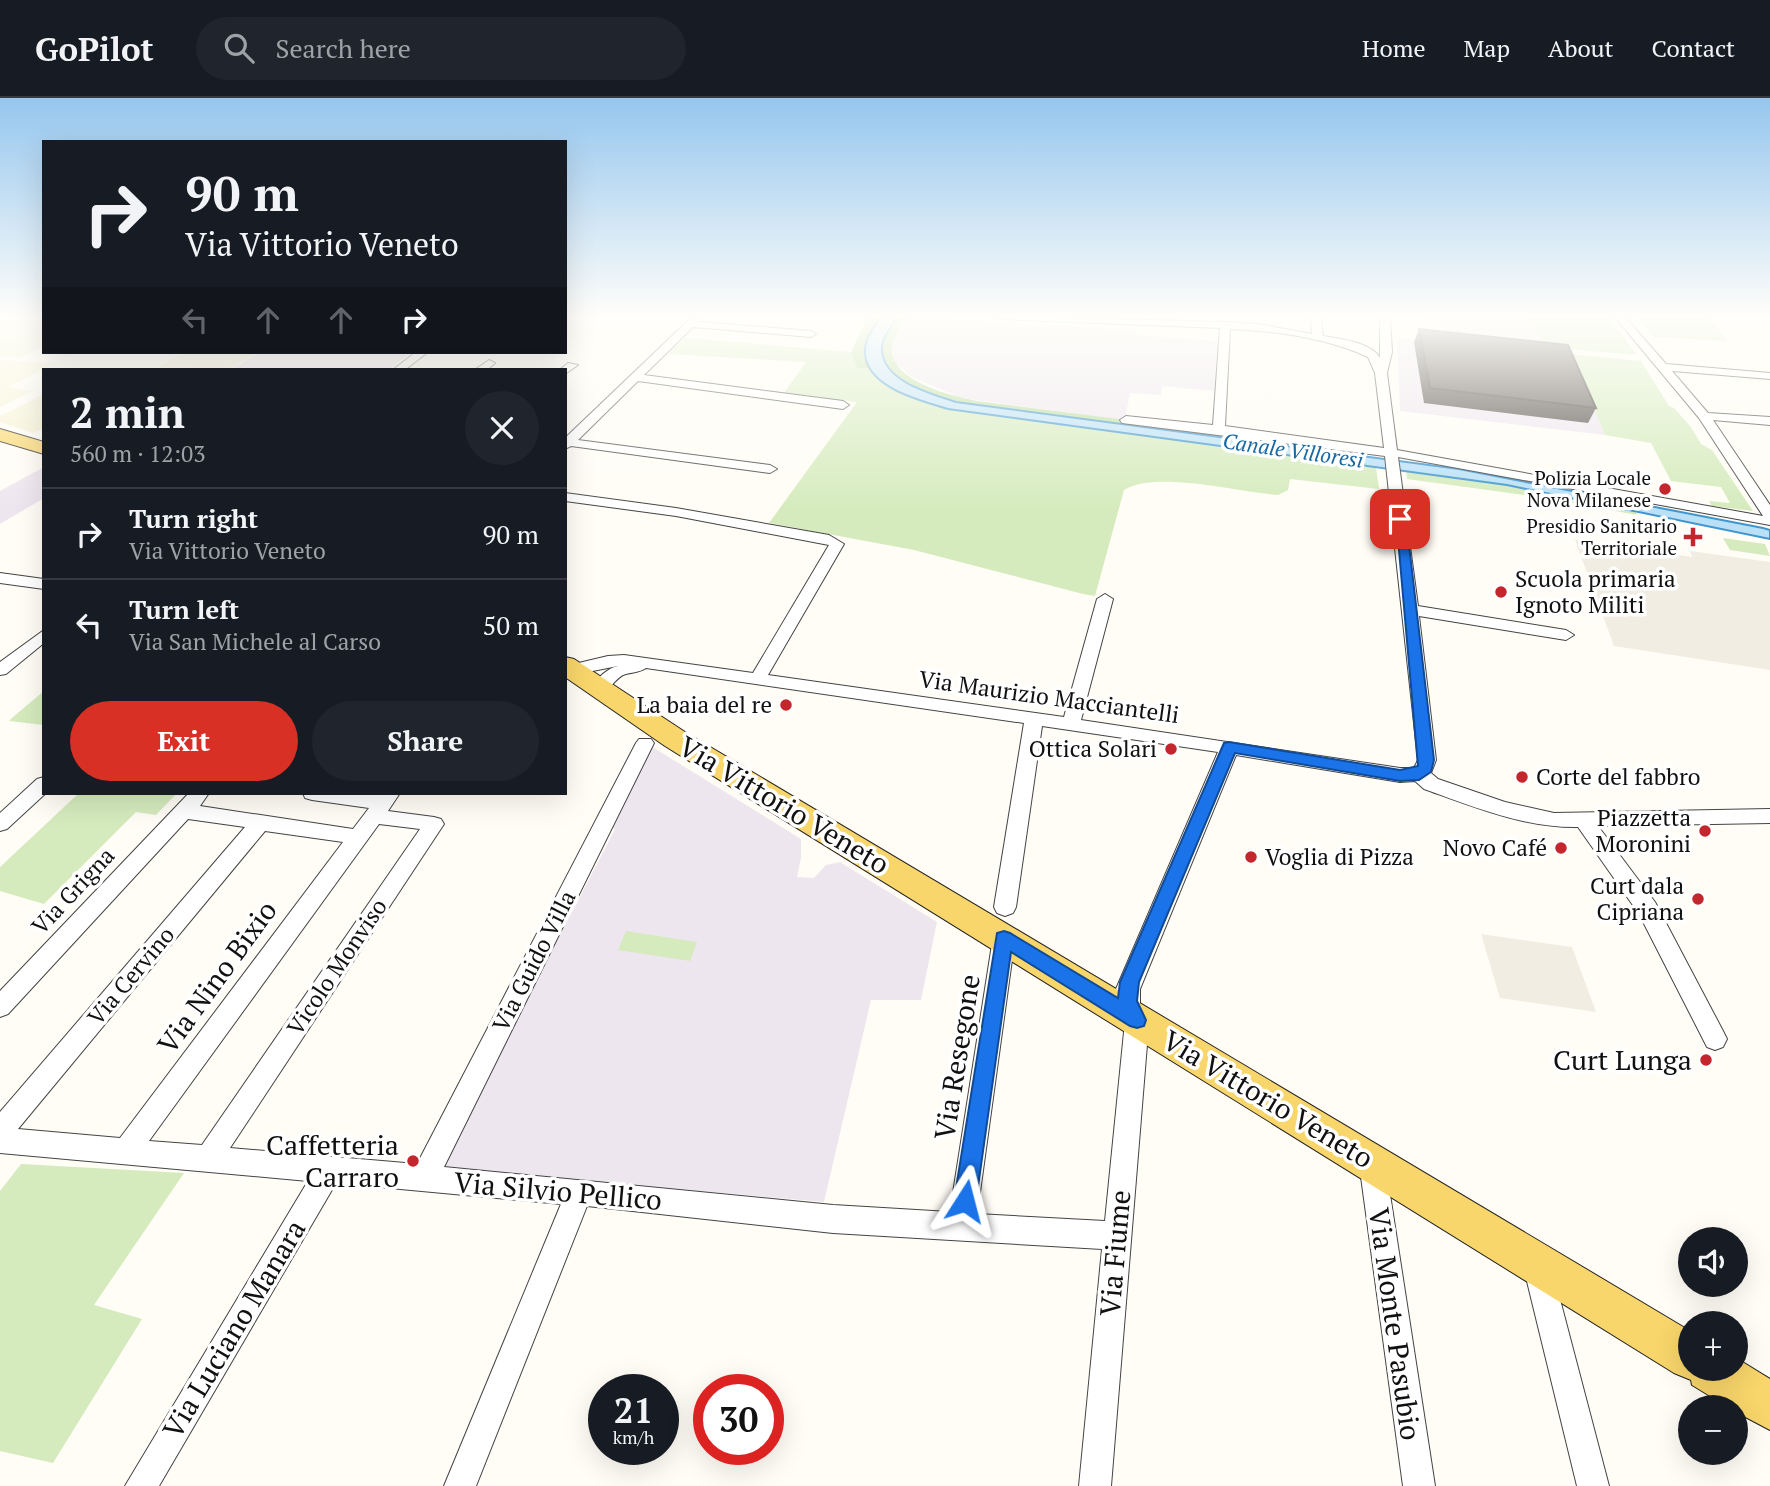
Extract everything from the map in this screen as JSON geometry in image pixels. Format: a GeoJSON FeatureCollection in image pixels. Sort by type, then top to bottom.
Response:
{"type":"FeatureCollection","features":[{"type":"Feature","properties":{"kind":"main road"},"geometry":{"type":"LineString","coordinates":[[0,435],[35,445]]}},
{"type":"Feature","properties":{"kind":"main road","name":"Via Vittorio Veneto"},"geometry":{"type":"LineString","coordinates":[[568,671],[600,687],[656,738]]}},
{"type":"Feature","properties":{"kind":"main road","name":"Via Vittorio Veneto"},"geometry":{"type":"LineString","coordinates":[[568,671],[656,738],[1004,922],[1137,1020],[1678,1350]]}},
{"type":"Feature","properties":{"kind":"main road"},"geometry":{"type":"LineString","coordinates":[[1730,1381],[1770,1406]]}},
{"type":"Feature","properties":{"kind":"street"},"geometry":{"type":"LineString","coordinates":[[567,442],[632,381]]}},
{"type":"Feature","properties":{"kind":"street"},"geometry":{"type":"LineString","coordinates":[[664,381],[843,405]]}},
{"type":"Feature","properties":{"kind":"street"},"geometry":{"type":"LineString","coordinates":[[1219,430],[1222,381]]}},
{"type":"Feature","properties":{"kind":"street"},"geometry":{"type":"LineString","coordinates":[[1382,381],[1427,760],[1425,768],[1419,774],[1438,787],[1503,809],[1553,820],[1766,815]]}},
{"type":"Feature","properties":{"kind":"street"},"geometry":{"type":"LineString","coordinates":[[1672,381],[1704,416],[1770,515]]}},
{"type":"Feature","properties":{"kind":"street"},"geometry":{"type":"LineString","coordinates":[[1704,416],[1770,421]]}},
{"type":"Feature","properties":{"kind":"street"},"geometry":{"type":"LineString","coordinates":[[1126,420],[1219,430],[1392,460],[1538,476],[1658,502],[1770,521]]}},
{"type":"Feature","properties":{"kind":"street"},"geometry":{"type":"LineString","coordinates":[[567,443],[770,469]]}},
{"type":"Feature","properties":{"kind":"street"},"geometry":{"type":"LineString","coordinates":[[567,497],[676,512],[829,539],[837,544],[757,681]]}},
{"type":"Feature","properties":{"kind":"street"},"geometry":{"type":"LineString","coordinates":[[0,578],[42,584]]}},
{"type":"Feature","properties":{"kind":"street"},"geometry":{"type":"LineString","coordinates":[[1071,724],[1105,599]]}},
{"type":"Feature","properties":{"kind":"street"},"geometry":{"type":"LineString","coordinates":[[1410,610],[1566,635]]}},
{"type":"Feature","properties":{"kind":"street"},"geometry":{"type":"LineString","coordinates":[[0,670],[42,637]]}},
{"type":"Feature","properties":{"kind":"street","name":"Via Maurizio Macciantelli"},"geometry":{"type":"LineString","coordinates":[[568,671],[608,661],[624,660],[1229,747],[1400,775],[1419,774]]}},
{"type":"Feature","properties":{"kind":"street","name":"Via Maurizio Macciantelli"},"geometry":{"type":"LineString","coordinates":[[600,687],[625,668],[671,668]]}},
{"type":"Feature","properties":{"kind":"street","name":"Via Resegone"},"geometry":{"type":"LineString","coordinates":[[961,1227],[1034,719]]}},
{"type":"Feature","properties":{"kind":"street","name":"Via Guido Villa"},"geometry":{"type":"LineString","coordinates":[[424,1178],[656,738]]}},
{"type":"Feature","properties":{"kind":"street"},"geometry":{"type":"LineString","coordinates":[[1137,1020],[1127,1001],[1129,982],[1224,765],[1229,747]]}},
{"type":"Feature","properties":{"kind":"street"},"geometry":{"type":"LineString","coordinates":[[0,824],[42,786]]}},
{"type":"Feature","properties":{"kind":"street"},"geometry":{"type":"LineString","coordinates":[[184,811],[198,795]]}},
{"type":"Feature","properties":{"kind":"street"},"geometry":{"type":"LineString","coordinates":[[325,795],[382,804]]}},
{"type":"Feature","properties":{"kind":"street","name":"Via Nino Bixio"},"geometry":{"type":"LineString","coordinates":[[125,1152],[382,804]]}},
{"type":"Feature","properties":{"kind":"street","name":"Vicolo Monviso"},"geometry":{"type":"LineString","coordinates":[[206,1160],[434,824],[382,804]]}},
{"type":"Feature","properties":{"kind":"street"},"geometry":{"type":"LineString","coordinates":[[184,811],[357,837]]}},
{"type":"Feature","properties":{"kind":"street","name":"Via Grigna"},"geometry":{"type":"LineString","coordinates":[[0,1007],[184,811]]}},
{"type":"Feature","properties":{"kind":"street"},"geometry":{"type":"LineString","coordinates":[[1592,818],[1594,839],[1617,863],[1632,891],[1647,908],[1715,1039]]}},
{"type":"Feature","properties":{"kind":"street","name":"Via Cervino"},"geometry":{"type":"LineString","coordinates":[[0,1130],[261,822]]}},
{"type":"Feature","properties":{"kind":"street","name":"Via Fiume"},"geometry":{"type":"LineString","coordinates":[[1095,1486],[1137,1020]]}},
{"type":"Feature","properties":{"kind":"street","name":"Via Silvio Pellico"},"geometry":{"type":"LineString","coordinates":[[0,1140],[328,1172],[579,1192],[833,1219],[1116,1236]]}},
{"type":"Feature","properties":{"kind":"street","name":"Via Monte Pasubio"},"geometry":{"type":"LineString","coordinates":[[1372,1162],[1419,1486]]}},
{"type":"Feature","properties":{"kind":"street","name":"Via Luciano Manara"},"geometry":{"type":"LineString","coordinates":[[141,1486],[328,1172]]}},
{"type":"Feature","properties":{"kind":"street"},"geometry":{"type":"LineString","coordinates":[[460,1486],[579,1192]]}},
{"type":"Feature","properties":{"kind":"street"},"geometry":{"type":"LineString","coordinates":[[1535,1262],[1592,1486]]}},
{"type":"Feature","properties":{"kind":"shaded area"},"geometry":{"type":"Polygon","coordinates":[[[0,381],[20,381],[8,387],[32,391],[0,407],[0,381]]]}},
{"type":"Feature","properties":{"kind":"shaded area"},"geometry":{"type":"Polygon","coordinates":[[[921,381],[1215,381],[1215,391],[1162,386],[1161,395],[1130,393],[1125,420],[961,398],[921,381]]]}},
{"type":"Feature","properties":{"kind":"shaded area"},"geometry":{"type":"Polygon","coordinates":[[[1399,381],[1582,381],[1605,435],[1400,411],[1399,381]]]}},
{"type":"Feature","properties":{"kind":"shaded area"},"geometry":{"type":"Polygon","coordinates":[[[42,395],[42,429],[33,433],[0,422],[0,416],[42,395]]]}},
{"type":"Feature","properties":{"kind":"shaded area"},"geometry":{"type":"Polygon","coordinates":[[[42,468],[42,499],[0,524],[0,491],[42,468]]]}},
{"type":"Feature","properties":{"kind":"shaded area"},"geometry":{"type":"Polygon","coordinates":[[[1575,540],[1692,557],[1690,551],[1770,562],[1770,670],[1614,646],[1575,540]]]}},
{"type":"Feature","properties":{"kind":"shaded area"},"geometry":{"type":"Polygon","coordinates":[[[651,746],[801,839],[797,877],[814,878],[826,865],[840,862],[937,922],[921,1000],[871,1000],[824,1202],[440,1168],[615,829],[609,827],[651,746]]]}},
{"type":"Feature","properties":{"kind":"shaded area"},"geometry":{"type":"Polygon","coordinates":[[[1481,934],[1572,947],[1596,1012],[1500,998],[1481,934]]]}},
{"type":"Feature","properties":{"kind":"green space"},"geometry":{"type":"Polygon","coordinates":[[[793,381],[884,381],[894,389],[948,409],[1376,467],[1379,489],[1290,479],[1288,490],[1278,495],[1176,482],[1138,484],[1124,490],[1095,596],[914,550],[769,523],[857,402],[784,393],[793,381]]]}},
{"type":"Feature","properties":{"kind":"green space"},"geometry":{"type":"Polygon","coordinates":[[[916,381],[940,391],[977,401],[1222,432],[1221,437],[1013,412],[954,401],[928,393],[906,382],[916,381]]]}},
{"type":"Feature","properties":{"kind":"green space"},"geometry":{"type":"Polygon","coordinates":[[[1582,381],[1653,381],[1669,406],[1691,427],[1701,444],[1712,450],[1753,511],[1712,506],[1709,501],[1730,503],[1721,487],[1671,481],[1651,443],[1605,435],[1582,381]]]}},
{"type":"Feature","properties":{"kind":"green space"},"geometry":{"type":"Polygon","coordinates":[[[1406,470],[1549,492],[1635,511],[1637,515],[1546,498],[1407,479],[1406,470]]]}},
{"type":"Feature","properties":{"kind":"green space"},"geometry":{"type":"Polygon","coordinates":[[[1723,538],[1765,544],[1770,556],[1730,550],[1723,538]]]}},
{"type":"Feature","properties":{"kind":"green space"},"geometry":{"type":"Polygon","coordinates":[[[42,693],[42,725],[9,721],[42,693]]]}},
{"type":"Feature","properties":{"kind":"green space"},"geometry":{"type":"Polygon","coordinates":[[[77,795],[175,795],[156,815],[136,812],[44,904],[0,891],[0,867],[77,795]]]}},
{"type":"Feature","properties":{"kind":"green space"},"geometry":{"type":"Polygon","coordinates":[[[626,931],[697,942],[690,961],[618,950],[626,931]]]}},
{"type":"Feature","properties":{"kind":"green space"},"geometry":{"type":"Polygon","coordinates":[[[21,1164],[184,1173],[94,1305],[142,1319],[53,1463],[0,1451],[0,1191],[21,1164]]]}},
{"type":"Feature","properties":{"kind":"water","name":"Canale Villoresi"},"geometry":{"type":"Polygon","coordinates":[[[881,381],[903,381],[923,391],[956,402],[1459,469],[1763,528],[1770,530],[1770,539],[1507,485],[948,409],[909,397],[881,381]]]}},
{"type":"Feature","properties":{"kind":"building"},"geometry":{"type":"Polygon","coordinates":[[[1429,381],[1584,381],[1596,408],[1430,388],[1429,381]]]}},
{"type":"Feature","properties":{"kind":"place","name":"Polizia Locale Nova Milanese"},"geometry":{"type":"Point","coordinates":[1665,489]}},
{"type":"Feature","properties":{"kind":"place","name":"Presidio Sanitario Territoriale"},"geometry":{"type":"Point","coordinates":[1693,537]}},
{"type":"Feature","properties":{"kind":"place","name":"Scuola primaria Ignoto Militi"},"geometry":{"type":"Point","coordinates":[1501,592]}},
{"type":"Feature","properties":{"kind":"place","name":"La baia del re"},"geometry":{"type":"Point","coordinates":[786,705]}},
{"type":"Feature","properties":{"kind":"place","name":"Ottica Solari"},"geometry":{"type":"Point","coordinates":[1171,749]}},
{"type":"Feature","properties":{"kind":"place","name":"Corte del fabbro"},"geometry":{"type":"Point","coordinates":[1522,777]}},
{"type":"Feature","properties":{"kind":"place","name":"Piazzetta Moronini"},"geometry":{"type":"Point","coordinates":[1705,831]}},
{"type":"Feature","properties":{"kind":"place","name":"Novo Café"},"geometry":{"type":"Point","coordinates":[1561,848]}},
{"type":"Feature","properties":{"kind":"place","name":"Voglia di Pizza"},"geometry":{"type":"Point","coordinates":[1251,857]}},
{"type":"Feature","properties":{"kind":"place","name":"Curt dala Cipriana"},"geometry":{"type":"Point","coordinates":[1698,899]}},
{"type":"Feature","properties":{"kind":"place","name":"Curt Lunga"},"geometry":{"type":"Point","coordinates":[1706,1060]}},
{"type":"Feature","properties":{"kind":"place","name":"Caffetteria Carraro"},"geometry":{"type":"Point","coordinates":[413,1161]}},
{"type":"Feature","properties":{"kind":"route"},"geometry":{"type":"LineString","coordinates":[[965,1201],[1004,938],[1137,1020],[1128,1009],[1129,982],[1224,765],[1229,747],[1408,776],[1419,774],[1425,768],[1427,760],[1400,519]]}}]}
